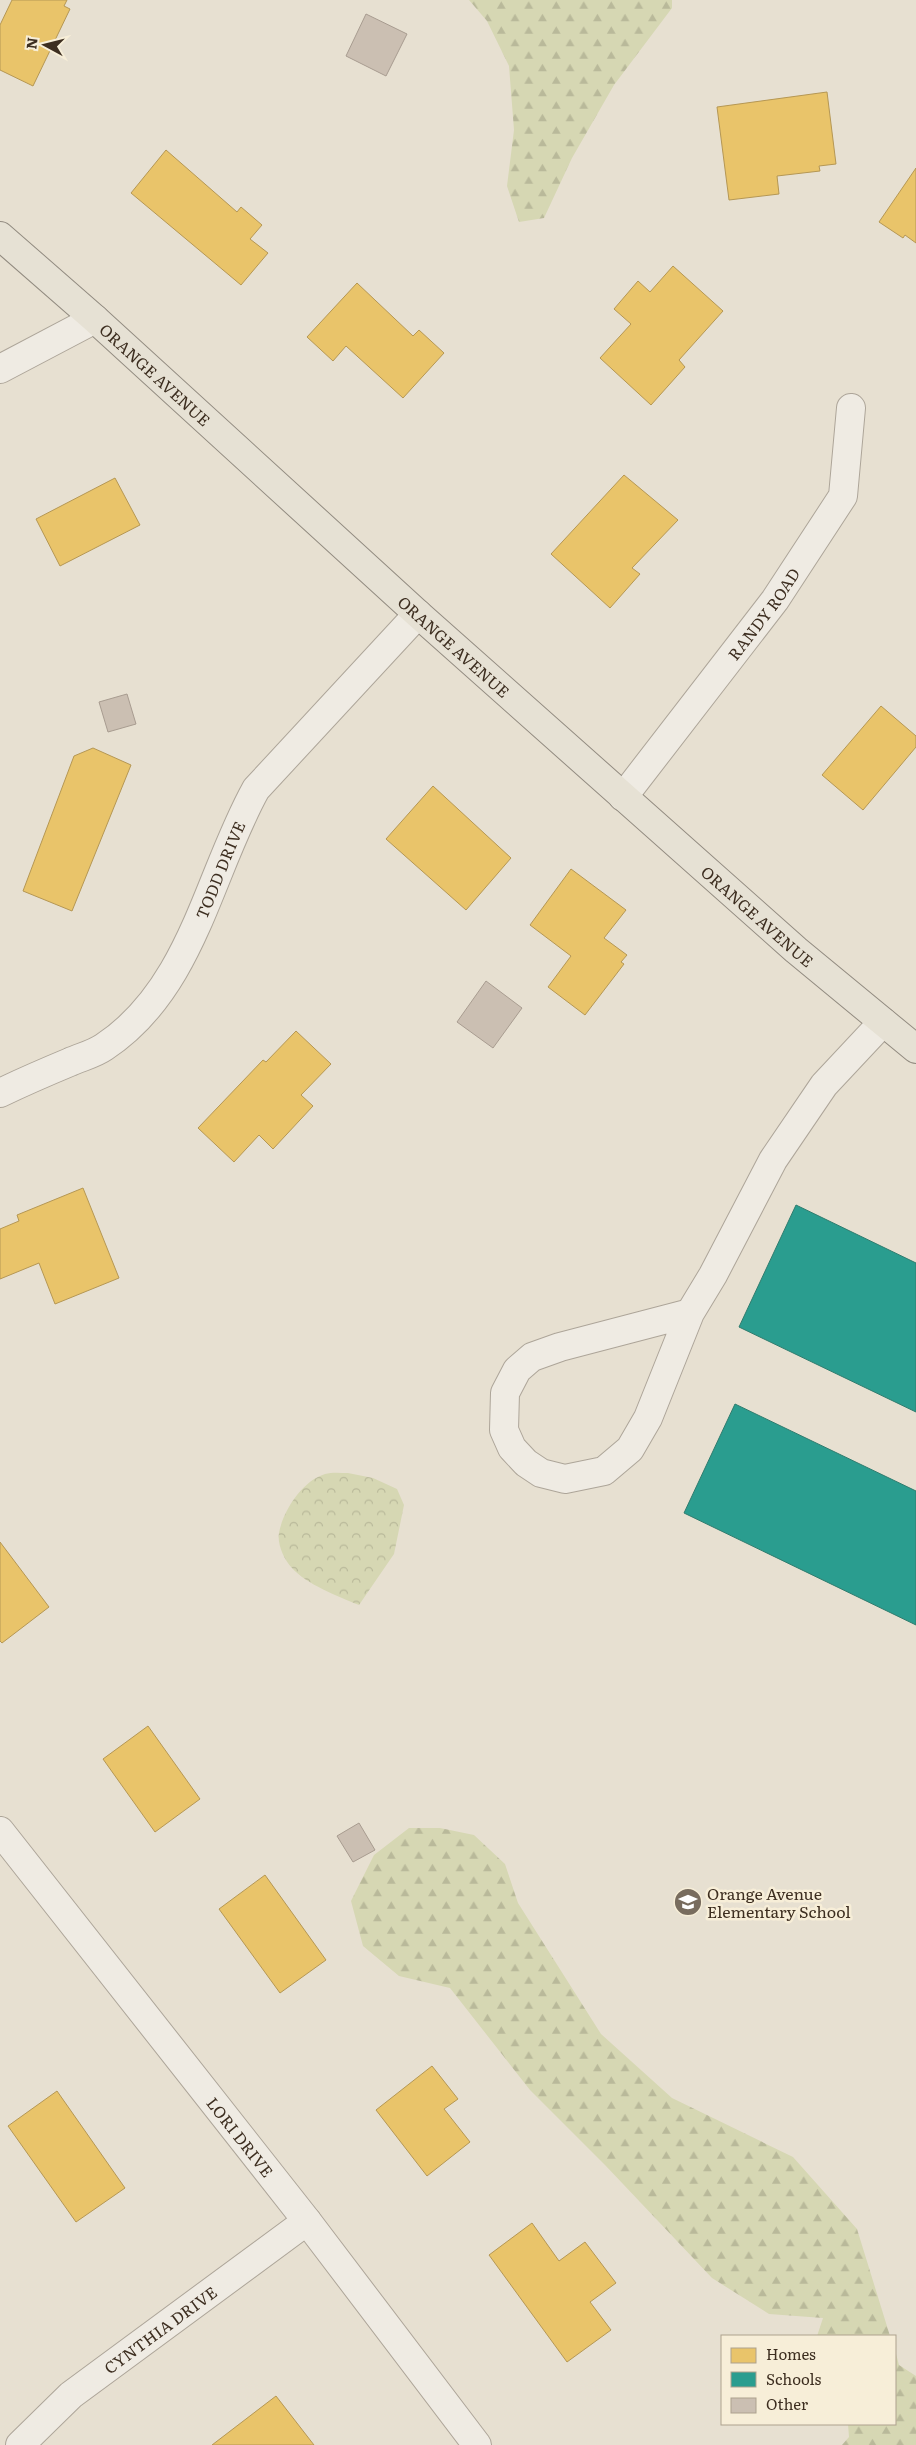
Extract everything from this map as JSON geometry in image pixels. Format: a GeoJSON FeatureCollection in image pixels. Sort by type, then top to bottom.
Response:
{"type":"FeatureCollection","features":[{"type":"Feature","properties":{"kind":"main road","name":"ORANGE AVENUE"},"geometry":{"type":"LineString","coordinates":[[0,236],[95,319],[418,614],[623,797],[796,950],[916,1049]]}},
{"type":"Feature","properties":{"kind":"street"},"geometry":{"type":"LineString","coordinates":[[0,369],[95,319]]}},
{"type":"Feature","properties":{"kind":"street","name":"RANDY ROAD"},"geometry":{"type":"LineString","coordinates":[[623,797],[775,600],[843,496],[851,408]]}},
{"type":"Feature","properties":{"kind":"street","name":"TODD DRIVE"},"geometry":{"type":"LineString","coordinates":[[0,1093],[103,1048],[134,1024],[165,986],[186,949],[238,821],[256,789],[418,614]]}},
{"type":"Feature","properties":{"kind":"street"},"geometry":{"type":"LineString","coordinates":[[690,1314],[532,1357],[517,1370],[505,1393],[504,1430],[512,1448],[526,1464],[541,1473],[564,1479],[604,1471],[630,1449],[648,1418],[690,1314],[713,1275],[773,1160],[797,1121],[824,1085],[883,1022]]}},
{"type":"Feature","properties":{"kind":"street","name":"LORI DRIVE"},"geometry":{"type":"LineString","coordinates":[[0,1831],[306,2221],[477,2445]]}},
{"type":"Feature","properties":{"kind":"street","name":"CYNTHIA DRIVE"},"geometry":{"type":"LineString","coordinates":[[20,2445],[71,2395],[306,2221]]}},
{"type":"Feature","properties":{"kind":"green space"},"geometry":{"type":"Polygon","coordinates":[[[469,0],[672,0],[672,8],[614,85],[572,158],[544,218],[519,222],[507,186],[514,130],[509,66],[487,21],[469,0]]]}},
{"type":"Feature","properties":{"kind":"green space"},"geometry":{"type":"Polygon","coordinates":[[[348,1473],[373,1478],[397,1489],[404,1505],[394,1554],[359,1605],[323,1590],[298,1574],[289,1565],[284,1556],[280,1547],[279,1537],[285,1515],[301,1490],[325,1474],[348,1473]]]}},
{"type":"Feature","properties":{"kind":"green space"},"geometry":{"type":"Polygon","coordinates":[[[409,1828],[440,1828],[474,1835],[505,1864],[518,1903],[601,2034],[672,2098],[793,2157],[857,2229],[890,2335],[817,2335],[823,2318],[769,2314],[712,2278],[605,2165],[530,2090],[450,1988],[399,1976],[363,1946],[351,1901],[374,1855],[409,1828]]]}},
{"type":"Feature","properties":{"kind":"green space"},"geometry":{"type":"Polygon","coordinates":[[[896,2354],[899,2365],[916,2376],[916,2445],[842,2445],[849,2437],[848,2425],[896,2425],[896,2354]]]}},
{"type":"Feature","properties":{"kind":"building: Homes"},"geometry":{"type":"Polygon","coordinates":[[[12,0],[67,0],[64,6],[70,9],[33,86],[0,70],[0,25],[12,0]]]}},
{"type":"Feature","properties":{"kind":"building: Homes"},"geometry":{"type":"Polygon","coordinates":[[[827,92],[836,164],[819,166],[820,171],[777,176],[779,194],[729,200],[717,107],[827,92]]]}},
{"type":"Feature","properties":{"kind":"building: Homes"},"geometry":{"type":"Polygon","coordinates":[[[166,150],[237,212],[241,207],[262,225],[250,239],[268,253],[241,285],[131,193],[166,150]]]}},
{"type":"Feature","properties":{"kind":"building: Homes"},"geometry":{"type":"Polygon","coordinates":[[[916,168],[916,243],[905,235],[903,238],[879,222],[916,168]]]}},
{"type":"Feature","properties":{"kind":"building: Homes"},"geometry":{"type":"Polygon","coordinates":[[[673,266],[723,311],[679,360],[685,367],[651,405],[600,358],[631,324],[614,309],[638,281],[650,292],[673,266]]]}},
{"type":"Feature","properties":{"kind":"building: Homes"},"geometry":{"type":"Polygon","coordinates":[[[357,283],[413,336],[419,330],[444,353],[403,398],[346,346],[333,361],[307,337],[357,283]]]}},
{"type":"Feature","properties":{"kind":"building: Homes"},"geometry":{"type":"Polygon","coordinates":[[[624,475],[678,520],[632,568],[640,574],[610,608],[551,554],[624,475]]]}},
{"type":"Feature","properties":{"kind":"building: Homes"},"geometry":{"type":"Polygon","coordinates":[[[115,478],[140,525],[60,566],[36,519],[115,478]]]}},
{"type":"Feature","properties":{"kind":"building: Homes"},"geometry":{"type":"Polygon","coordinates":[[[881,706],[916,736],[916,747],[863,810],[822,775],[881,706]]]}},
{"type":"Feature","properties":{"kind":"building: Homes"},"geometry":{"type":"Polygon","coordinates":[[[93,748],[131,765],[72,911],[23,891],[74,756],[93,748]]]}},
{"type":"Feature","properties":{"kind":"building: Homes"},"geometry":{"type":"Polygon","coordinates":[[[433,786],[511,858],[466,910],[386,839],[433,786]]]}},
{"type":"Feature","properties":{"kind":"building: Homes"},"geometry":{"type":"Polygon","coordinates":[[[571,869],[626,910],[604,938],[627,955],[621,962],[624,964],[585,1015],[548,987],[571,956],[530,925],[571,869]]]}},
{"type":"Feature","properties":{"kind":"building: Homes"},"geometry":{"type":"Polygon","coordinates":[[[296,1031],[331,1064],[301,1095],[313,1106],[273,1149],[259,1135],[234,1162],[198,1128],[263,1060],[266,1062],[296,1031]]]}},
{"type":"Feature","properties":{"kind":"building: Homes"},"geometry":{"type":"Polygon","coordinates":[[[83,1188],[119,1278],[55,1304],[39,1263],[0,1279],[0,1229],[19,1221],[17,1215],[83,1188]]]}},
{"type":"Feature","properties":{"kind":"building: Homes"},"geometry":{"type":"Polygon","coordinates":[[[0,1542],[49,1607],[2,1643],[0,1641],[0,1542]]]}},
{"type":"Feature","properties":{"kind":"building: Homes"},"geometry":{"type":"Polygon","coordinates":[[[148,1726],[200,1799],[155,1832],[103,1759],[148,1726]]]}},
{"type":"Feature","properties":{"kind":"building: Homes"},"geometry":{"type":"Polygon","coordinates":[[[265,1875],[326,1960],[280,1993],[219,1909],[265,1875]]]}},
{"type":"Feature","properties":{"kind":"building: Homes"},"geometry":{"type":"Polygon","coordinates":[[[432,2066],[458,2099],[444,2109],[470,2142],[427,2176],[376,2110],[432,2066]]]}},
{"type":"Feature","properties":{"kind":"building: Homes"},"geometry":{"type":"Polygon","coordinates":[[[57,2091],[125,2188],[76,2222],[8,2126],[57,2091]]]}},
{"type":"Feature","properties":{"kind":"building: Homes"},"geometry":{"type":"Polygon","coordinates":[[[532,2223],[559,2261],[585,2242],[616,2283],[590,2302],[611,2330],[567,2362],[489,2255],[532,2223]]]}},
{"type":"Feature","properties":{"kind":"building: Homes"},"geometry":{"type":"Polygon","coordinates":[[[276,2396],[314,2445],[212,2445],[276,2396]]]}},
{"type":"Feature","properties":{"kind":"building: Schools"},"geometry":{"type":"Polygon","coordinates":[[[796,1205],[916,1263],[916,1412],[739,1327],[796,1205]]]}},
{"type":"Feature","properties":{"kind":"building: Schools"},"geometry":{"type":"Polygon","coordinates":[[[735,1404],[916,1491],[916,1625],[684,1513],[735,1404]]]}},
{"type":"Feature","properties":{"kind":"building: Other"},"geometry":{"type":"Polygon","coordinates":[[[366,14],[407,34],[386,76],[346,56],[366,14]]]}},
{"type":"Feature","properties":{"kind":"building: Other"},"geometry":{"type":"Polygon","coordinates":[[[127,694],[136,724],[108,732],[99,702],[127,694]]]}},
{"type":"Feature","properties":{"kind":"building: Other"},"geometry":{"type":"Polygon","coordinates":[[[486,981],[522,1008],[493,1048],[457,1022],[486,981]]]}},
{"type":"Feature","properties":{"kind":"building: Other"},"geometry":{"type":"Polygon","coordinates":[[[359,1823],[375,1850],[353,1862],[337,1836],[359,1823]]]}},
{"type":"Feature","properties":{"kind":"place","name":"Orange Avenue Elementary School"},"geometry":{"type":"Point","coordinates":[688,1902]}}]}
